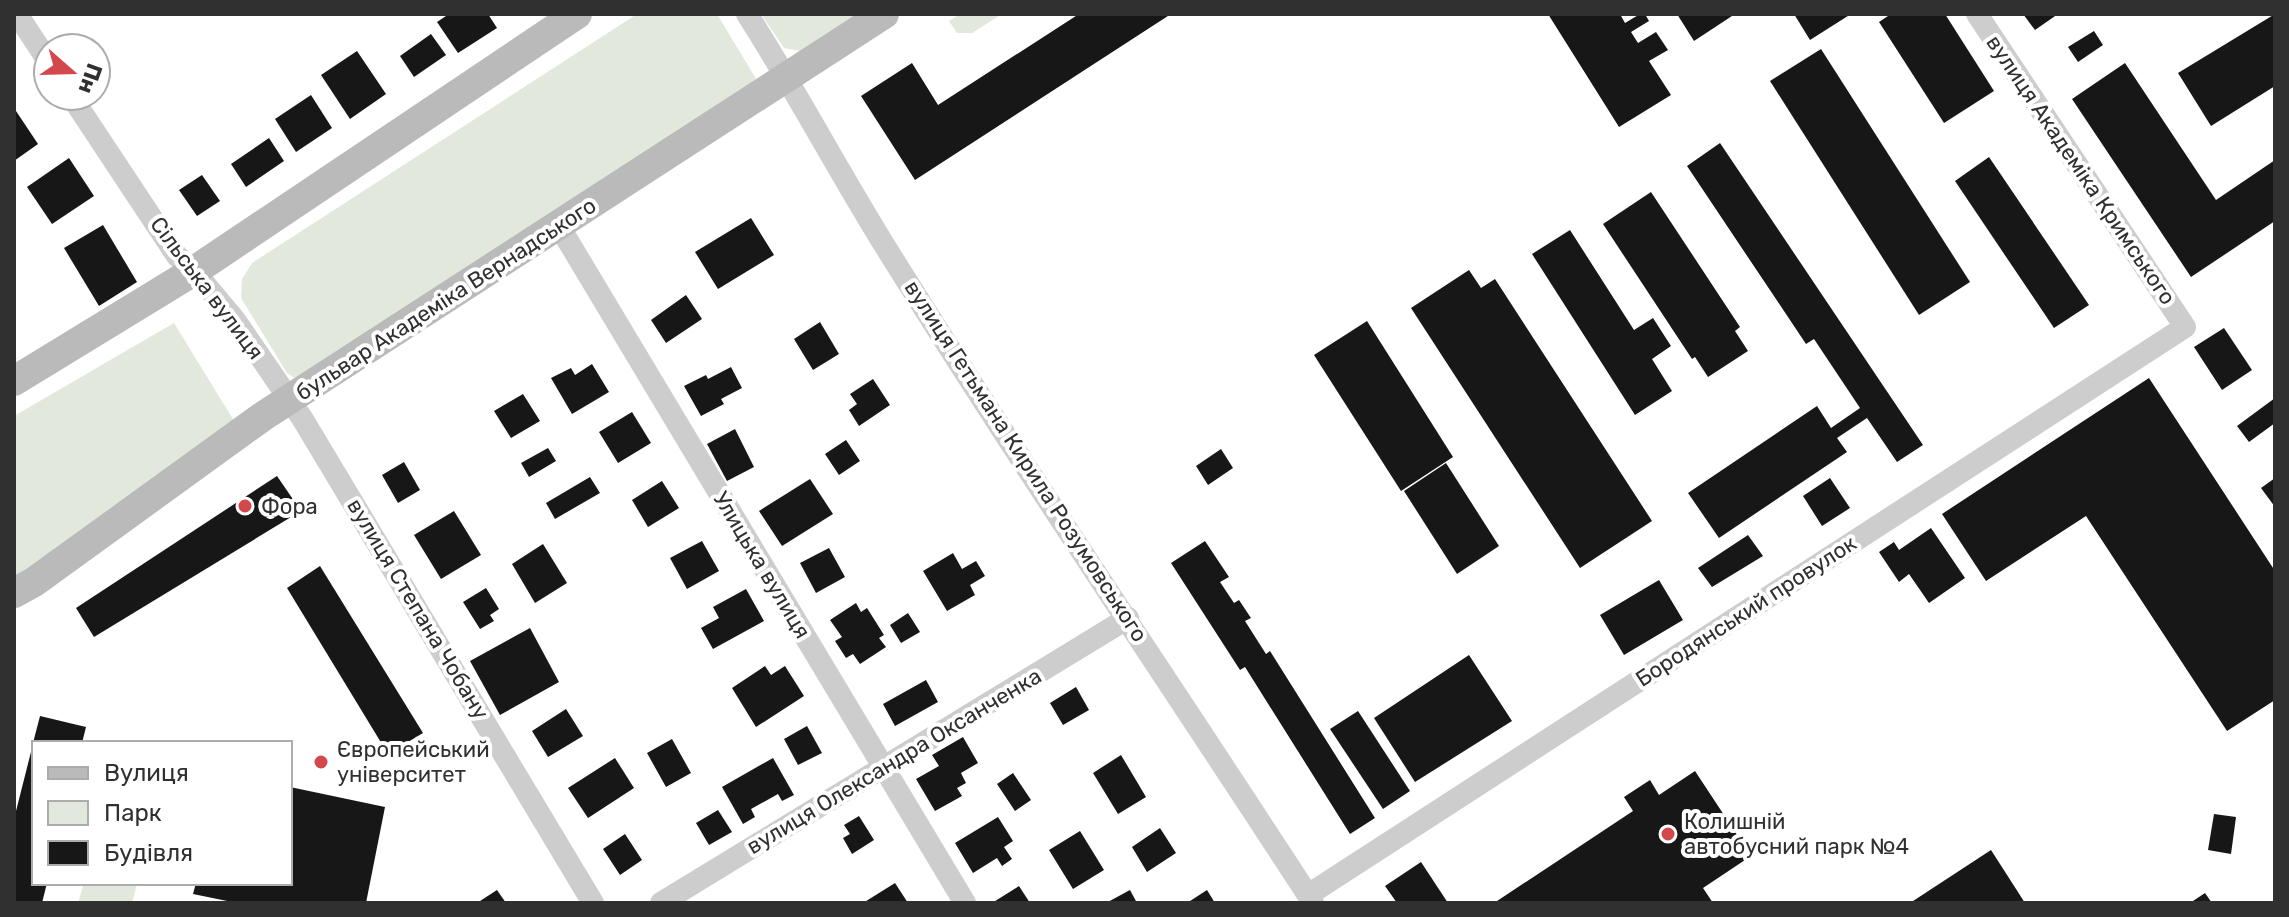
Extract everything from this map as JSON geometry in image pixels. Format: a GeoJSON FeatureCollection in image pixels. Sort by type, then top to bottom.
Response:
{"type":"FeatureCollection","features":[{"type":"Feature","properties":{"kind":"main road"},"geometry":{"type":"LineString","coordinates":[[14,381],[194,271],[577,14]]}},
{"type":"Feature","properties":{"kind":"main road","name":"бульвар Академіка Вернадського"},"geometry":{"type":"LineString","coordinates":[[14,593],[34,582],[262,417],[884,14]]}},
{"type":"Feature","properties":{"kind":"street"},"geometry":{"type":"LineString","coordinates":[[17,14],[32,37]]}},
{"type":"Feature","properties":{"kind":"street","name":"вулиця Гетьмана Кирила Розумовського"},"geometry":{"type":"LineString","coordinates":[[747,14],[787,76],[884,243],[1311,899]]}},
{"type":"Feature","properties":{"kind":"street","name":"вулиця Академіка Кримського"},"geometry":{"type":"LineString","coordinates":[[1977,14],[2185,327]]}},
{"type":"Feature","properties":{"kind":"street","name":"Сільська вулиця"},"geometry":{"type":"LineString","coordinates":[[82,112],[177,256],[194,271],[235,320],[289,400]]}},
{"type":"Feature","properties":{"kind":"street","name":"Улицька вулиця"},"geometry":{"type":"LineString","coordinates":[[559,226],[965,903]]}},
{"type":"Feature","properties":{"kind":"street","name":"Бородянський провулок"},"geometry":{"type":"LineString","coordinates":[[1311,899],[2185,327]]}},
{"type":"Feature","properties":{"kind":"street","name":"вулиця Степана Чобану"},"geometry":{"type":"LineString","coordinates":[[289,400],[358,508],[593,903]]}},
{"type":"Feature","properties":{"kind":"street","name":"вулиця Олександра Оксанченка"},"geometry":{"type":"LineString","coordinates":[[661,903],[1128,618]]}},
{"type":"Feature","properties":{"kind":"green space"},"geometry":{"type":"Polygon","coordinates":[[[637,14],[717,14],[761,87],[302,383],[287,373],[241,298],[242,279],[252,263],[637,14]]]}},
{"type":"Feature","properties":{"kind":"green space"},"geometry":{"type":"Polygon","coordinates":[[[761,14],[864,14],[805,52],[784,48],[761,14]]]}},
{"type":"Feature","properties":{"kind":"green space"},"geometry":{"type":"Polygon","coordinates":[[[960,14],[1002,14],[972,33],[957,33],[949,21],[960,14]]]}},
{"type":"Feature","properties":{"kind":"green space"},"geometry":{"type":"Polygon","coordinates":[[[174,323],[239,429],[14,581],[14,416],[174,323]]]}},
{"type":"Feature","properties":{"kind":"green space"},"geometry":{"type":"Polygon","coordinates":[[[83,885],[137,885],[132,903],[78,903],[83,885]]]}},
{"type":"Feature","properties":{"kind":"building"},"geometry":{"type":"Polygon","coordinates":[[[449,14],[488,14],[497,28],[458,53],[437,22],[449,14]]]}},
{"type":"Feature","properties":{"kind":"building"},"geometry":{"type":"Polygon","coordinates":[[[1079,14],[1171,14],[915,180],[861,96],[912,63],[938,105],[1079,14]]]}},
{"type":"Feature","properties":{"kind":"building"},"geometry":{"type":"Polygon","coordinates":[[[1548,14],[1620,14],[1625,23],[1645,14],[1649,21],[1631,32],[1638,43],[1656,32],[1668,50],[1649,61],[1671,95],[1619,127],[1548,14]]]}},
{"type":"Feature","properties":{"kind":"building"},"geometry":{"type":"Polygon","coordinates":[[[1677,14],[1735,14],[1694,41],[1677,14]]]}},
{"type":"Feature","properties":{"kind":"building"},"geometry":{"type":"Polygon","coordinates":[[[1794,14],[1851,14],[1810,40],[1794,14]]]}},
{"type":"Feature","properties":{"kind":"building"},"geometry":{"type":"Polygon","coordinates":[[[1891,14],[1945,14],[1994,91],[1944,123],[1879,22],[1891,14]]]}},
{"type":"Feature","properties":{"kind":"building"},"geometry":{"type":"Polygon","coordinates":[[[2023,14],[2058,14],[2035,30],[2023,14]]]}},
{"type":"Feature","properties":{"kind":"building"},"geometry":{"type":"Polygon","coordinates":[[[2275,14],[2275,86],[2211,126],[2178,73],[2275,14]]]}},
{"type":"Feature","properties":{"kind":"building"},"geometry":{"type":"Polygon","coordinates":[[[2094,31],[2103,45],[2078,62],[2068,47],[2094,31]]]}},
{"type":"Feature","properties":{"kind":"building"},"geometry":{"type":"Polygon","coordinates":[[[431,34],[446,55],[414,77],[400,56],[431,34]]]}},
{"type":"Feature","properties":{"kind":"building"},"geometry":{"type":"Polygon","coordinates":[[[1821,49],[1970,282],[1919,315],[1770,81],[1821,49]]]}},
{"type":"Feature","properties":{"kind":"building"},"geometry":{"type":"Polygon","coordinates":[[[357,51],[386,94],[350,119],[321,75],[357,51]]]}},
{"type":"Feature","properties":{"kind":"building"},"geometry":{"type":"Polygon","coordinates":[[[2125,63],[2216,200],[2275,160],[2275,221],[2191,277],[2072,99],[2125,63]]]}},
{"type":"Feature","properties":{"kind":"building"},"geometry":{"type":"Polygon","coordinates":[[[311,95],[332,128],[296,152],[275,119],[311,95]]]}},
{"type":"Feature","properties":{"kind":"building"},"geometry":{"type":"Polygon","coordinates":[[[14,108],[38,144],[14,161],[14,108]]]}},
{"type":"Feature","properties":{"kind":"building"},"geometry":{"type":"Polygon","coordinates":[[[269,138],[284,161],[246,187],[231,164],[269,138]]]}},
{"type":"Feature","properties":{"kind":"building"},"geometry":{"type":"Polygon","coordinates":[[[1720,143],[1923,445],[1897,462],[1867,418],[1837,438],[1847,452],[1719,538],[1688,493],[1817,406],[1831,428],[1860,408],[1814,339],[1806,344],[1687,166],[1720,143]]]}},
{"type":"Feature","properties":{"kind":"building"},"geometry":{"type":"Polygon","coordinates":[[[1989,157],[2089,305],[2054,328],[1955,181],[1989,157]]]}},
{"type":"Feature","properties":{"kind":"building"},"geometry":{"type":"Polygon","coordinates":[[[69,158],[94,196],[52,224],[27,187],[69,158]]]}},
{"type":"Feature","properties":{"kind":"building"},"geometry":{"type":"Polygon","coordinates":[[[202,175],[220,201],[197,216],[179,190],[202,175]]]}},
{"type":"Feature","properties":{"kind":"building"},"geometry":{"type":"Polygon","coordinates":[[[1651,192],[1740,327],[1735,331],[1748,351],[1708,377],[1695,357],[1692,359],[1603,224],[1651,192]]]}},
{"type":"Feature","properties":{"kind":"building"},"geometry":{"type":"Polygon","coordinates":[[[751,218],[774,255],[718,289],[695,252],[751,218]]]}},
{"type":"Feature","properties":{"kind":"building"},"geometry":{"type":"Polygon","coordinates":[[[103,225],[137,282],[99,306],[64,248],[103,225]]]}},
{"type":"Feature","properties":{"kind":"building"},"geometry":{"type":"Polygon","coordinates":[[[1570,230],[1634,330],[1653,318],[1671,346],[1652,359],[1672,391],[1635,415],[1532,254],[1570,230]]]}},
{"type":"Feature","properties":{"kind":"building"},"geometry":{"type":"Polygon","coordinates":[[[1469,270],[1481,288],[1495,279],[1652,521],[1580,568],[1411,308],[1469,270]]]}},
{"type":"Feature","properties":{"kind":"building"},"geometry":{"type":"Polygon","coordinates":[[[686,295],[702,319],[666,343],[651,320],[686,295]]]}},
{"type":"Feature","properties":{"kind":"building"},"geometry":{"type":"Polygon","coordinates":[[[1367,321],[1453,457],[1401,491],[1314,355],[1367,321]]]}},
{"type":"Feature","properties":{"kind":"building"},"geometry":{"type":"Polygon","coordinates":[[[820,322],[839,354],[813,370],[794,339],[820,322]]]}},
{"type":"Feature","properties":{"kind":"building"},"geometry":{"type":"Polygon","coordinates":[[[2224,328],[2252,370],[2222,390],[2194,347],[2224,328]]]}},
{"type":"Feature","properties":{"kind":"building"},"geometry":{"type":"Polygon","coordinates":[[[592,364],[609,392],[572,414],[551,378],[571,368],[575,375],[592,364]]]}},
{"type":"Feature","properties":{"kind":"building"},"geometry":{"type":"Polygon","coordinates":[[[731,367],[742,388],[721,399],[724,404],[701,416],[684,386],[706,375],[708,379],[731,367]]]}},
{"type":"Feature","properties":{"kind":"building"},"geometry":{"type":"Polygon","coordinates":[[[2149,378],[2275,571],[2275,700],[2227,731],[2086,516],[1986,581],[1942,514],[2149,378]]]}},
{"type":"Feature","properties":{"kind":"building"},"geometry":{"type":"Polygon","coordinates":[[[873,379],[890,405],[859,426],[849,410],[857,404],[850,394],[873,379]]]}},
{"type":"Feature","properties":{"kind":"building"},"geometry":{"type":"Polygon","coordinates":[[[523,394],[540,421],[511,438],[494,411],[523,394]]]}},
{"type":"Feature","properties":{"kind":"building"},"geometry":{"type":"Polygon","coordinates":[[[2275,398],[2275,423],[2249,442],[2237,426],[2275,398]]]}},
{"type":"Feature","properties":{"kind":"building"},"geometry":{"type":"Polygon","coordinates":[[[632,412],[651,443],[618,463],[599,432],[632,412]]]}},
{"type":"Feature","properties":{"kind":"building"},"geometry":{"type":"Polygon","coordinates":[[[735,429],[754,467],[727,481],[707,444],[735,429]]]}},
{"type":"Feature","properties":{"kind":"building"},"geometry":{"type":"Polygon","coordinates":[[[846,440],[860,461],[839,475],[825,454],[846,440]]]}},
{"type":"Feature","properties":{"kind":"building"},"geometry":{"type":"Polygon","coordinates":[[[548,448],[556,461],[529,477],[521,463],[548,448]]]}},
{"type":"Feature","properties":{"kind":"building"},"geometry":{"type":"Polygon","coordinates":[[[1221,449],[1233,468],[1208,485],[1196,466],[1221,449]]]}},
{"type":"Feature","properties":{"kind":"building"},"geometry":{"type":"Polygon","coordinates":[[[404,462],[420,490],[398,503],[382,475],[404,462]]]}},
{"type":"Feature","properties":{"kind":"building"},"geometry":{"type":"Polygon","coordinates":[[[1446,463],[1499,546],[1457,574],[1404,491],[1446,463]]]}},
{"type":"Feature","properties":{"kind":"building"},"geometry":{"type":"Polygon","coordinates":[[[277,476],[301,511],[94,637],[76,608],[277,476]]]}},
{"type":"Feature","properties":{"kind":"building"},"geometry":{"type":"Polygon","coordinates":[[[590,477],[600,493],[555,519],[546,503],[590,477]]]}},
{"type":"Feature","properties":{"kind":"building"},"geometry":{"type":"Polygon","coordinates":[[[1830,478],[1850,508],[1822,526],[1803,496],[1830,478]]]}},
{"type":"Feature","properties":{"kind":"building"},"geometry":{"type":"Polygon","coordinates":[[[2275,478],[2275,507],[2261,488],[2275,478]]]}},
{"type":"Feature","properties":{"kind":"building"},"geometry":{"type":"Polygon","coordinates":[[[810,479],[833,514],[782,546],[759,511],[810,479]]]}},
{"type":"Feature","properties":{"kind":"building"},"geometry":{"type":"Polygon","coordinates":[[[662,481],[679,508],[648,527],[632,500],[662,481]]]}},
{"type":"Feature","properties":{"kind":"building"},"geometry":{"type":"Polygon","coordinates":[[[454,511],[481,555],[441,579],[414,535],[454,511]]]}},
{"type":"Feature","properties":{"kind":"building"},"geometry":{"type":"Polygon","coordinates":[[[1931,528],[1965,578],[1929,603],[1909,574],[1899,582],[1879,552],[1894,542],[1899,550],[1931,528]]]}},
{"type":"Feature","properties":{"kind":"building"},"geometry":{"type":"Polygon","coordinates":[[[1748,535],[1763,556],[1712,587],[1698,568],[1748,535]]]}},
{"type":"Feature","properties":{"kind":"building"},"geometry":{"type":"Polygon","coordinates":[[[702,541],[719,571],[687,589],[670,558],[702,541]]]}},
{"type":"Feature","properties":{"kind":"building"},"geometry":{"type":"Polygon","coordinates":[[[1205,541],[1229,577],[1220,582],[1234,603],[1239,600],[1251,618],[1245,621],[1266,654],[1270,651],[1375,818],[1350,834],[1245,667],[1240,670],[1171,563],[1205,541]]]}},
{"type":"Feature","properties":{"kind":"building"},"geometry":{"type":"Polygon","coordinates":[[[543,544],[567,583],[535,603],[512,564],[543,544]]]}},
{"type":"Feature","properties":{"kind":"building"},"geometry":{"type":"Polygon","coordinates":[[[829,548],[845,577],[816,593],[800,563],[829,548]]]}},
{"type":"Feature","properties":{"kind":"building"},"geometry":{"type":"Polygon","coordinates":[[[953,553],[962,569],[976,561],[985,576],[970,585],[975,595],[947,611],[923,571],[953,553]]]}},
{"type":"Feature","properties":{"kind":"building"},"geometry":{"type":"Polygon","coordinates":[[[320,566],[423,733],[388,754],[287,588],[320,566]]]}},
{"type":"Feature","properties":{"kind":"building"},"geometry":{"type":"Polygon","coordinates":[[[1659,580],[1683,620],[1624,655],[1600,615],[1659,580]]]}},
{"type":"Feature","properties":{"kind":"building"},"geometry":{"type":"Polygon","coordinates":[[[486,588],[499,609],[490,615],[494,621],[480,629],[463,602],[486,588]]]}},
{"type":"Feature","properties":{"kind":"building"},"geometry":{"type":"Polygon","coordinates":[[[746,589],[764,621],[713,649],[701,628],[719,618],[713,607],[746,589]]]}},
{"type":"Feature","properties":{"kind":"building"},"geometry":{"type":"Polygon","coordinates":[[[856,603],[861,612],[867,608],[884,635],[879,638],[886,647],[860,664],[853,654],[846,658],[835,641],[842,637],[830,620],[856,603]]]}},
{"type":"Feature","properties":{"kind":"building"},"geometry":{"type":"Polygon","coordinates":[[[908,613],[920,632],[901,643],[890,625],[908,613]]]}},
{"type":"Feature","properties":{"kind":"building"},"geometry":{"type":"Polygon","coordinates":[[[530,628],[559,682],[500,715],[470,661],[530,628]]]}},
{"type":"Feature","properties":{"kind":"building"},"geometry":{"type":"Polygon","coordinates":[[[1469,655],[1512,721],[1415,782],[1374,718],[1469,655]]]}},
{"type":"Feature","properties":{"kind":"building"},"geometry":{"type":"Polygon","coordinates":[[[765,666],[771,675],[785,666],[804,696],[756,727],[732,688],[765,666]]]}},
{"type":"Feature","properties":{"kind":"building"},"geometry":{"type":"Polygon","coordinates":[[[926,680],[938,702],[895,726],[883,704],[926,680]]]}},
{"type":"Feature","properties":{"kind":"building"},"geometry":{"type":"Polygon","coordinates":[[[1076,687],[1089,710],[1063,725],[1050,703],[1076,687]]]}},
{"type":"Feature","properties":{"kind":"building"},"geometry":{"type":"Polygon","coordinates":[[[566,709],[583,736],[548,757],[532,731],[566,709]]]}},
{"type":"Feature","properties":{"kind":"building"},"geometry":{"type":"Polygon","coordinates":[[[1358,711],[1410,791],[1383,809],[1330,729],[1358,711]]]}},
{"type":"Feature","properties":{"kind":"building"},"geometry":{"type":"Polygon","coordinates":[[[40,716],[86,727],[82,741],[34,741],[40,716]]]}},
{"type":"Feature","properties":{"kind":"building"},"geometry":{"type":"Polygon","coordinates":[[[807,726],[822,753],[798,765],[784,739],[807,726]]]}},
{"type":"Feature","properties":{"kind":"building"},"geometry":{"type":"Polygon","coordinates":[[[963,737],[978,763],[961,773],[966,783],[957,788],[962,796],[935,811],[916,779],[939,766],[932,755],[963,737]]]}},
{"type":"Feature","properties":{"kind":"building"},"geometry":{"type":"Polygon","coordinates":[[[672,739],[691,773],[666,787],[647,753],[672,739]]]}},
{"type":"Feature","properties":{"kind":"building"},"geometry":{"type":"Polygon","coordinates":[[[32,748],[32,885],[46,885],[42,903],[14,903],[14,819],[32,748]]]}},
{"type":"Feature","properties":{"kind":"building"},"geometry":{"type":"Polygon","coordinates":[[[1121,755],[1146,797],[1118,814],[1093,773],[1121,755]]]}},
{"type":"Feature","properties":{"kind":"building"},"geometry":{"type":"Polygon","coordinates":[[[615,758],[634,788],[588,818],[568,788],[615,758]]]}},
{"type":"Feature","properties":{"kind":"building"},"geometry":{"type":"Polygon","coordinates":[[[773,758],[794,795],[782,801],[778,794],[751,809],[755,817],[743,824],[722,787],[773,758]]]}},
{"type":"Feature","properties":{"kind":"building","name":"Колишній автобусний парк №4"},"geometry":{"type":"Polygon","coordinates":[[[1695,771],[1751,856],[1703,888],[1713,903],[1494,903],[1633,811],[1624,797],[1650,780],[1659,795],[1695,771]]]}},
{"type":"Feature","properties":{"kind":"building"},"geometry":{"type":"Polygon","coordinates":[[[1013,773],[1031,800],[1015,811],[997,784],[1013,773]]]}},
{"type":"Feature","properties":{"kind":"building"},"geometry":{"type":"Polygon","coordinates":[[[292,787],[385,807],[366,903],[237,903],[193,894],[195,885],[292,885],[292,787]]]}},
{"type":"Feature","properties":{"kind":"building"},"geometry":{"type":"Polygon","coordinates":[[[718,810],[732,832],[709,845],[696,823],[718,810]]]}},
{"type":"Feature","properties":{"kind":"building"},"geometry":{"type":"Polygon","coordinates":[[[2214,814],[2236,817],[2231,854],[2208,850],[2214,814]]]}},
{"type":"Feature","properties":{"kind":"building"},"geometry":{"type":"Polygon","coordinates":[[[859,816],[874,840],[852,854],[843,838],[850,834],[844,825],[859,816]]]}},
{"type":"Feature","properties":{"kind":"building"},"geometry":{"type":"Polygon","coordinates":[[[998,817],[1013,841],[1004,847],[1012,859],[1002,866],[997,858],[973,873],[955,843],[998,817]]]}},
{"type":"Feature","properties":{"kind":"building"},"geometry":{"type":"Polygon","coordinates":[[[1160,828],[1176,853],[1147,872],[1132,847],[1160,828]]]}},
{"type":"Feature","properties":{"kind":"building"},"geometry":{"type":"Polygon","coordinates":[[[1080,831],[1104,870],[1073,889],[1049,850],[1080,831]]]}},
{"type":"Feature","properties":{"kind":"building"},"geometry":{"type":"Polygon","coordinates":[[[625,834],[642,860],[620,875],[603,849],[625,834]]]}},
{"type":"Feature","properties":{"kind":"building"},"geometry":{"type":"Polygon","coordinates":[[[1991,850],[2025,903],[1910,903],[1991,850]]]}},
{"type":"Feature","properties":{"kind":"building"},"geometry":{"type":"Polygon","coordinates":[[[1421,862],[1448,903],[1397,903],[1385,886],[1421,862]]]}},
{"type":"Feature","properties":{"kind":"building"},"geometry":{"type":"Polygon","coordinates":[[[895,883],[908,903],[863,903],[895,883]]]}},
{"type":"Feature","properties":{"kind":"building"},"geometry":{"type":"Polygon","coordinates":[[[1019,886],[1030,903],[992,903],[1019,886]]]}},
{"type":"Feature","properties":{"kind":"building"},"geometry":{"type":"Polygon","coordinates":[[[497,890],[506,903],[477,903],[497,890]]]}},
{"type":"Feature","properties":{"kind":"building"},"geometry":{"type":"Polygon","coordinates":[[[1130,890],[1137,903],[1106,903],[1130,890]]]}},
{"type":"Feature","properties":{"kind":"building"},"geometry":{"type":"Polygon","coordinates":[[[1207,890],[1215,903],[1187,903],[1207,890]]]}},
{"type":"Feature","properties":{"kind":"building"},"geometry":{"type":"Polygon","coordinates":[[[2205,893],[2212,903],[2190,903],[2205,893]]]}},
{"type":"Feature","properties":{"kind":"place","name":"Фора"},"geometry":{"type":"Point","coordinates":[245,506]}},
{"type":"Feature","properties":{"kind":"place","name":"Європейський університет"},"geometry":{"type":"Point","coordinates":[321,762]}},
{"type":"Feature","properties":{"kind":"place","name":"Колишній автобусний парк №4"},"geometry":{"type":"Point","coordinates":[1668,834]}}]}
